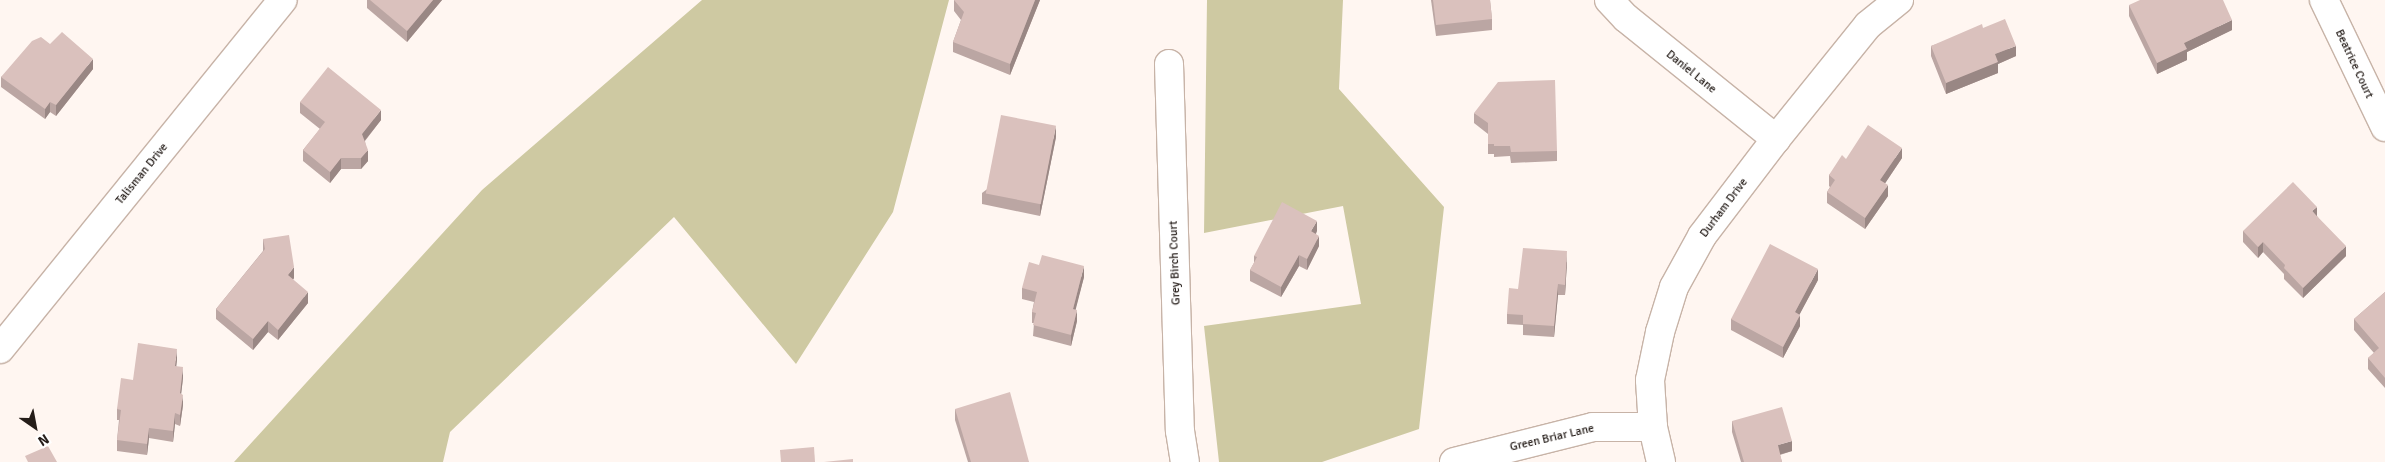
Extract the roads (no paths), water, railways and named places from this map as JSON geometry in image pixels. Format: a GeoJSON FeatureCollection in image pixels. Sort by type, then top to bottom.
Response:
{"type":"FeatureCollection","features":[{"type":"Feature","properties":{"kind":"street","name":"Talisman Drive"},"geometry":{"type":"LineString","coordinates":[[0,349],[284,0]]}},
{"type":"Feature","properties":{"kind":"street","name":"Daniel Lane"},"geometry":{"type":"LineString","coordinates":[[1609,0],[1626,18],[1776,140]]}},
{"type":"Feature","properties":{"kind":"street","name":"Durham Drive"},"geometry":{"type":"LineString","coordinates":[[1661,462],[1653,427],[1650,380],[1660,332],[1674,287],[1702,236],[1776,140],[1868,25],[1899,0]]}},
{"type":"Feature","properties":{"kind":"street","name":"Beatrice Court"},"geometry":{"type":"LineString","coordinates":[[2324,0],[2385,127]]}},
{"type":"Feature","properties":{"kind":"street","name":"Grey Birch Court"},"geometry":{"type":"LineString","coordinates":[[1169,64],[1180,431],[1185,462]]}},
{"type":"Feature","properties":{"kind":"street","name":"Green Briar Lane"},"geometry":{"type":"LineString","coordinates":[[1454,462],[1593,427],[1653,427]]}}]}
